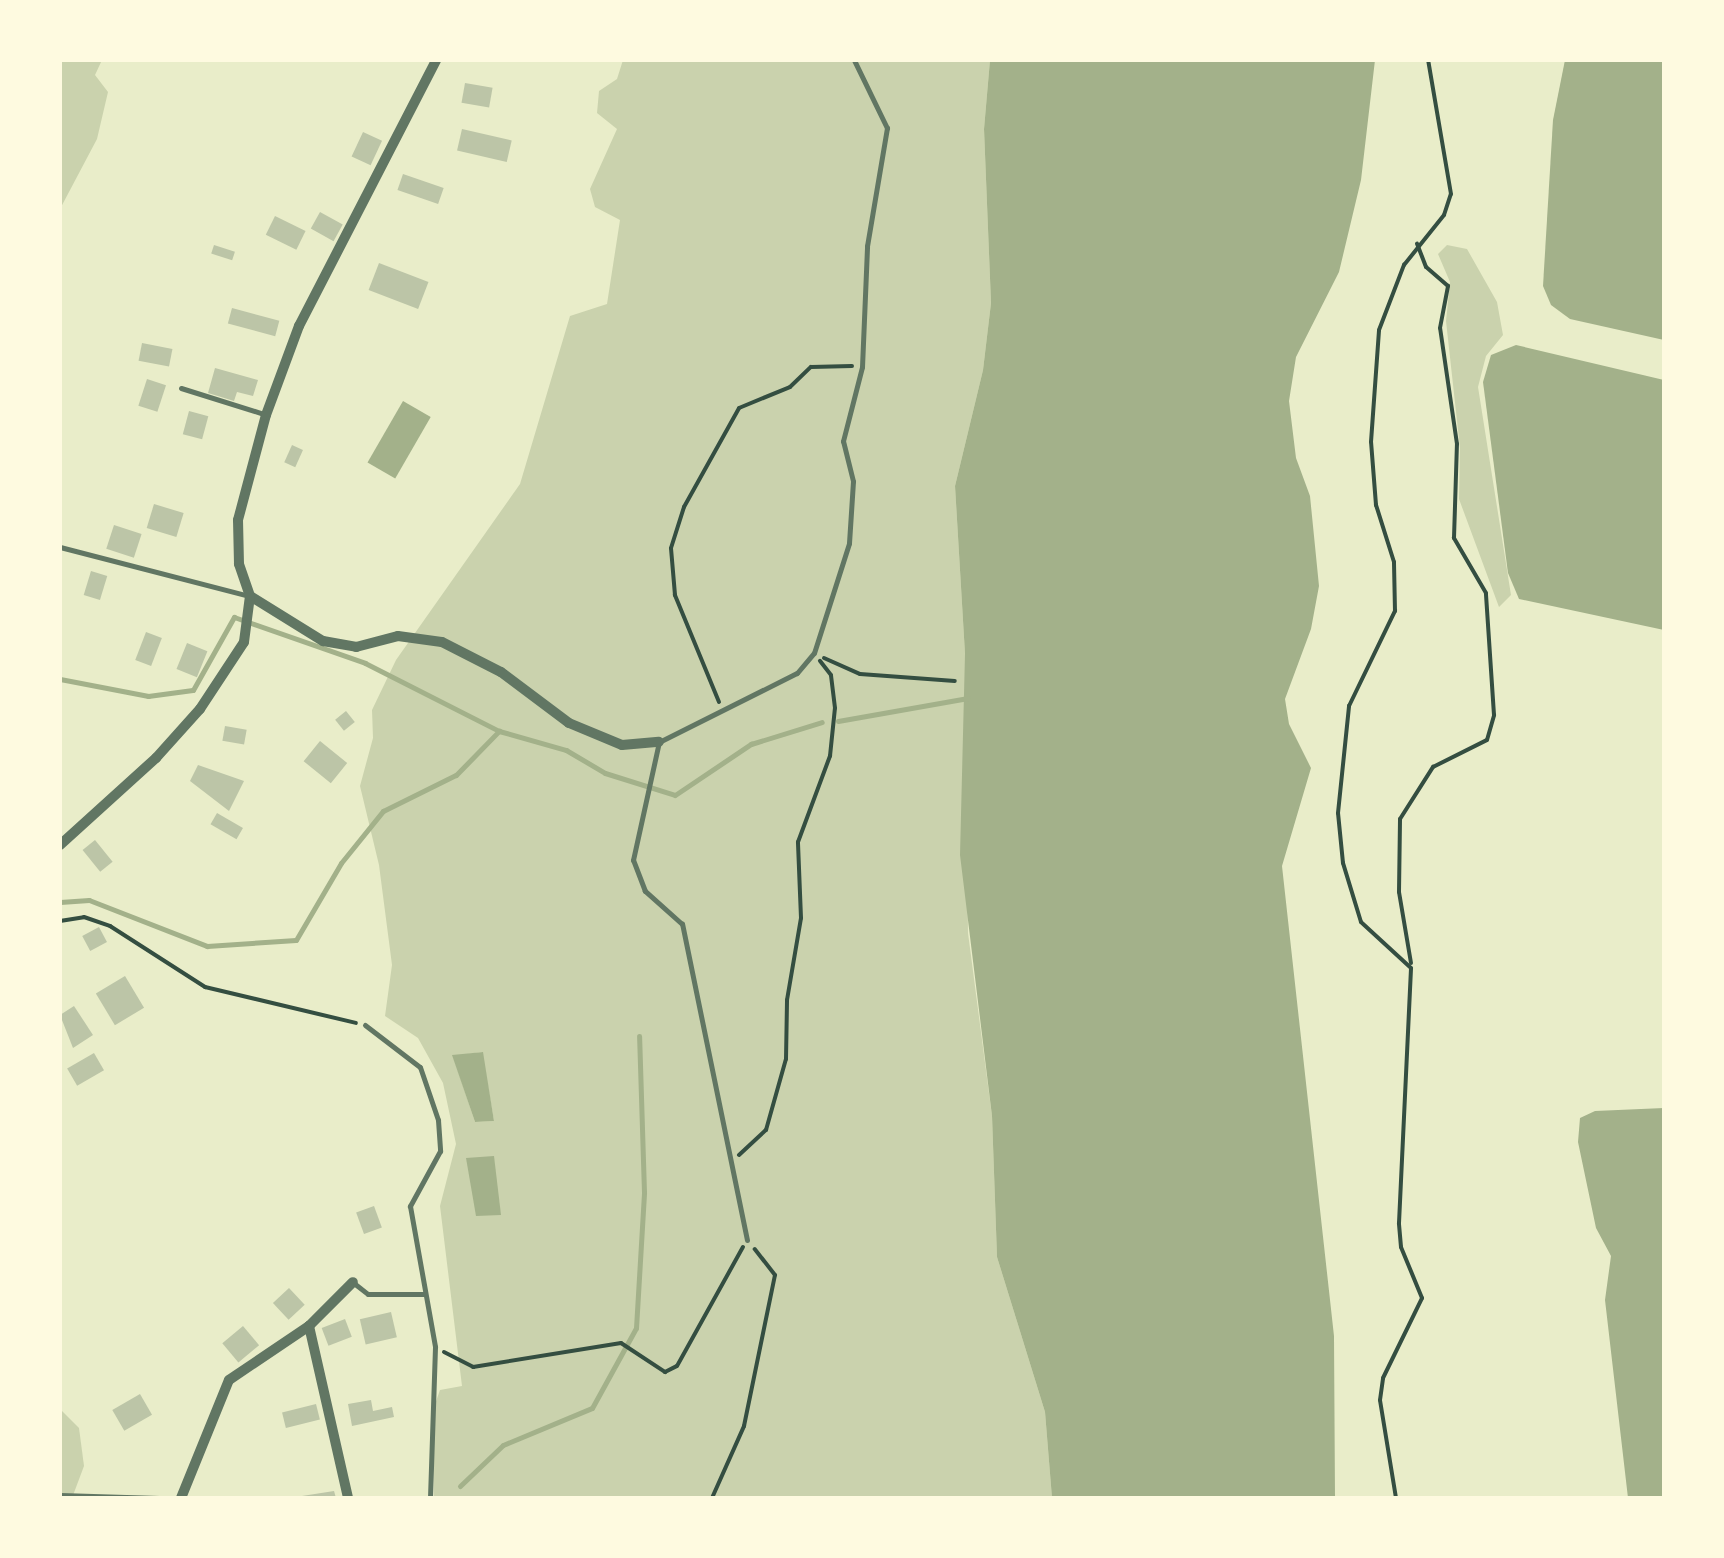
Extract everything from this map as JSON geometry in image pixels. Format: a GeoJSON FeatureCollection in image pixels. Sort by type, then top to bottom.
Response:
{"type":"FeatureCollection","features":[{"type":"Feature","properties":{"kind":"street"},"geometry":{"type":"LineString","coordinates":[[60,846],[156,758],[200,710],[244,642],[250,601],[239,564],[238,520],[266,415],[300,326],[436,60]]}},
{"type":"Feature","properties":{"kind":"street"},"geometry":{"type":"LineString","coordinates":[[250,601],[323,641],[356,647],[398,636],[442,642],[501,672],[568,723],[622,745],[659,742]]}},
{"type":"Feature","properties":{"kind":"street"},"geometry":{"type":"LineString","coordinates":[[181,1498],[229,1380],[308,1326],[353,1282]]}},
{"type":"Feature","properties":{"kind":"street"},"geometry":{"type":"LineString","coordinates":[[308,1326],[348,1498]]}},
{"type":"Feature","properties":{"kind":"lane"},"geometry":{"type":"LineString","coordinates":[[748,1240],[682,924],[645,891],[633,860],[659,742],[796,674],[814,653],[849,543],[853,481],[843,440],[862,367],[867,246],[888,128],[854,60]]}},
{"type":"Feature","properties":{"kind":"lane"},"geometry":{"type":"LineString","coordinates":[[181,388],[266,415]]}},
{"type":"Feature","properties":{"kind":"lane"},"geometry":{"type":"LineString","coordinates":[[60,547],[250,601]]}},
{"type":"Feature","properties":{"kind":"lane"},"geometry":{"type":"LineString","coordinates":[[365,1025],[420,1067],[438,1120],[440,1151],[410,1206],[435,1347],[430,1498]]}},
{"type":"Feature","properties":{"kind":"lane"},"geometry":{"type":"LineString","coordinates":[[353,1282],[368,1294],[423,1294]]}},
{"type":"Feature","properties":{"kind":"lane"},"geometry":{"type":"LineString","coordinates":[[60,1495],[160,1498]]}},
{"type":"Feature","properties":{"kind":"path"},"geometry":{"type":"LineString","coordinates":[[1411,968],[1361,922],[1338,836],[1349,706],[1395,611],[1394,562],[1376,505],[1371,442],[1379,330],[1417,243],[1444,215],[1451,194],[1428,60]]}},
{"type":"Feature","properties":{"kind":"path"},"geometry":{"type":"LineString","coordinates":[[1396,1498],[1380,1400],[1383,1378],[1422,1298],[1401,1247],[1399,1224],[1411,968],[1399,892],[1400,820],[1433,767],[1487,740],[1494,715],[1486,593],[1454,538],[1457,444],[1440,328],[1448,286],[1426,267],[1417,243]]}},
{"type":"Feature","properties":{"kind":"path"},"geometry":{"type":"LineString","coordinates":[[722,711],[675,595],[671,548],[684,507],[740,408],[790,387],[811,367],[862,367]]}},
{"type":"Feature","properties":{"kind":"path"},"geometry":{"type":"LineString","coordinates":[[814,653],[860,674],[955,680]]}},
{"type":"Feature","properties":{"kind":"path"},"geometry":{"type":"LineString","coordinates":[[731,1160],[766,1130],[786,1059],[786,1000],[802,918],[798,842],[830,756],[836,708],[831,675],[814,653]]}},
{"type":"Feature","properties":{"kind":"path"},"geometry":{"type":"LineString","coordinates":[[60,921],[84,917],[110,926],[205,986],[365,1025]]}},
{"type":"Feature","properties":{"kind":"path"},"geometry":{"type":"LineString","coordinates":[[435,1347],[473,1367],[621,1343],[666,1372],[677,1366],[748,1240],[775,1275],[744,1426],[712,1498]]}},
{"type":"Feature","properties":{"kind":"shaded area"},"geometry":{"type":"Polygon","coordinates":[[[60,60],[102,60],[95,75],[108,92],[97,139],[60,209],[60,60]]]}},
{"type":"Feature","properties":{"kind":"shaded area"},"geometry":{"type":"Polygon","coordinates":[[[623,60],[990,60],[984,129],[991,303],[983,370],[955,486],[965,654],[968,933],[992,1116],[997,1257],[1045,1412],[1052,1498],[434,1498],[434,1407],[440,1390],[462,1386],[440,1206],[456,1144],[443,1083],[418,1038],[385,1016],[392,965],[379,865],[360,786],[373,738],[372,710],[396,660],[520,484],[570,316],[607,304],[620,220],[595,207],[590,189],[617,129],[597,113],[599,91],[617,79],[623,60]],[[482,1052],[453,1056],[475,1122],[494,1121],[482,1052]]]}},
{"type":"Feature","properties":{"kind":"shaded area"},"geometry":{"type":"Polygon","coordinates":[[[990,60],[1375,60],[1361,180],[1339,272],[1296,357],[1289,401],[1296,458],[1310,496],[1319,586],[1311,629],[1285,699],[1289,724],[1311,768],[1282,866],[1334,1336],[1335,1498],[1052,1498],[1045,1412],[997,1257],[992,1116],[960,855],[965,654],[955,486],[983,370],[991,303],[984,129],[990,60]]]}},
{"type":"Feature","properties":{"kind":"shaded area"},"geometry":{"type":"Polygon","coordinates":[[[1565,60],[1664,60],[1664,340],[1570,319],[1551,305],[1543,286],[1553,120],[1565,60]]]}},
{"type":"Feature","properties":{"kind":"shaded area"},"geometry":{"type":"Polygon","coordinates":[[[1447,245],[1467,249],[1497,302],[1503,335],[1486,356],[1478,387],[1511,595],[1499,607],[1459,499],[1460,448],[1446,321],[1450,282],[1438,254],[1447,245]]]}},
{"type":"Feature","properties":{"kind":"shaded area"},"geometry":{"type":"Polygon","coordinates":[[[1516,345],[1664,380],[1664,630],[1519,599],[1508,573],[1483,382],[1491,355],[1516,345]]]}},
{"type":"Feature","properties":{"kind":"shaded area"},"geometry":{"type":"Polygon","coordinates":[[[403,401],[431,417],[395,478],[368,462],[403,401]]]}},
{"type":"Feature","properties":{"kind":"shaded area"},"geometry":{"type":"Polygon","coordinates":[[[483,1052],[494,1121],[475,1122],[452,1055],[483,1052]]]}},
{"type":"Feature","properties":{"kind":"shaded area"},"geometry":{"type":"Polygon","coordinates":[[[1664,1108],[1664,1498],[1628,1498],[1605,1300],[1611,1256],[1596,1228],[1578,1142],[1580,1118],[1595,1111],[1664,1108]]]}},
{"type":"Feature","properties":{"kind":"shaded area"},"geometry":{"type":"Polygon","coordinates":[[[494,1156],[501,1215],[476,1216],[466,1158],[494,1156]]]}},
{"type":"Feature","properties":{"kind":"shaded area"},"geometry":{"type":"Polygon","coordinates":[[[60,1409],[79,1428],[84,1466],[72,1498],[60,1498],[60,1409]]]}},
{"type":"Feature","properties":{"kind":"building"},"geometry":{"type":"Polygon","coordinates":[[[465,83],[493,88],[489,108],[462,103],[465,83]]]}},
{"type":"Feature","properties":{"kind":"building"},"geometry":{"type":"Polygon","coordinates":[[[462,129],[512,140],[507,162],[457,150],[462,129]]]}},
{"type":"Feature","properties":{"kind":"building"},"geometry":{"type":"Polygon","coordinates":[[[363,132],[382,141],[371,165],[352,156],[363,132]]]}},
{"type":"Feature","properties":{"kind":"building"},"geometry":{"type":"Polygon","coordinates":[[[403,174],[444,188],[438,204],[397,190],[403,174]]]}},
{"type":"Feature","properties":{"kind":"building"},"geometry":{"type":"Polygon","coordinates":[[[320,212],[343,225],[334,241],[311,229],[320,212]]]}},
{"type":"Feature","properties":{"kind":"building"},"geometry":{"type":"Polygon","coordinates":[[[275,216],[306,231],[296,250],[266,235],[275,216]]]}},
{"type":"Feature","properties":{"kind":"building"},"geometry":{"type":"Polygon","coordinates":[[[214,245],[235,252],[232,260],[211,254],[214,245]]]}},
{"type":"Feature","properties":{"kind":"building"},"geometry":{"type":"Polygon","coordinates":[[[379,263],[428,282],[418,309],[369,290],[379,263]]]}},
{"type":"Feature","properties":{"kind":"building"},"geometry":{"type":"Polygon","coordinates":[[[232,308],[279,321],[275,336],[228,323],[232,308]]]}},
{"type":"Feature","properties":{"kind":"building"},"geometry":{"type":"Polygon","coordinates":[[[142,343],[172,349],[169,367],[139,361],[142,343]]]}},
{"type":"Feature","properties":{"kind":"building"},"geometry":{"type":"Polygon","coordinates":[[[215,368],[258,380],[253,396],[237,392],[234,401],[208,393],[215,368]]]}},
{"type":"Feature","properties":{"kind":"building"},"geometry":{"type":"Polygon","coordinates":[[[147,379],[166,385],[157,412],[138,406],[147,379]]]}},
{"type":"Feature","properties":{"kind":"building"},"geometry":{"type":"Polygon","coordinates":[[[189,411],[208,416],[202,439],[183,434],[189,411]]]}},
{"type":"Feature","properties":{"kind":"building"},"geometry":{"type":"Polygon","coordinates":[[[292,445],[303,450],[295,467],[284,462],[292,445]]]}},
{"type":"Feature","properties":{"kind":"building"},"geometry":{"type":"Polygon","coordinates":[[[154,504],[184,513],[176,537],[147,528],[154,504]]]}},
{"type":"Feature","properties":{"kind":"building"},"geometry":{"type":"Polygon","coordinates":[[[114,525],[142,534],[134,558],[106,549],[114,525]]]}},
{"type":"Feature","properties":{"kind":"building"},"geometry":{"type":"Polygon","coordinates":[[[91,571],[107,576],[100,600],[84,595],[91,571]]]}},
{"type":"Feature","properties":{"kind":"building"},"geometry":{"type":"Polygon","coordinates":[[[146,632],[162,638],[151,666],[135,660],[146,632]]]}},
{"type":"Feature","properties":{"kind":"building"},"geometry":{"type":"Polygon","coordinates":[[[187,643],[207,651],[197,677],[177,669],[187,643]]]}},
{"type":"Feature","properties":{"kind":"building"},"geometry":{"type":"Polygon","coordinates":[[[346,711],[355,722],[344,731],[335,720],[346,711]]]}},
{"type":"Feature","properties":{"kind":"building"},"geometry":{"type":"Polygon","coordinates":[[[225,726],[247,730],[244,745],[222,741],[225,726]]]}},
{"type":"Feature","properties":{"kind":"building"},"geometry":{"type":"Polygon","coordinates":[[[320,741],[347,763],[331,783],[304,761],[320,741]]]}},
{"type":"Feature","properties":{"kind":"building"},"geometry":{"type":"Polygon","coordinates":[[[198,765],[244,781],[229,811],[190,781],[198,765]]]}},
{"type":"Feature","properties":{"kind":"building"},"geometry":{"type":"Polygon","coordinates":[[[217,813],[243,828],[236,839],[210,824],[217,813]]]}},
{"type":"Feature","properties":{"kind":"building"},"geometry":{"type":"Polygon","coordinates":[[[95,840],[113,862],[100,872],[83,850],[95,840]]]}},
{"type":"Feature","properties":{"kind":"building"},"geometry":{"type":"Polygon","coordinates":[[[99,927],[107,942],[90,951],[82,936],[99,927]]]}},
{"type":"Feature","properties":{"kind":"building"},"geometry":{"type":"Polygon","coordinates":[[[125,976],[144,1008],[115,1025],[96,994],[125,976]]]}},
{"type":"Feature","properties":{"kind":"building"},"geometry":{"type":"Polygon","coordinates":[[[74,1006],[93,1035],[73,1048],[60,1015],[74,1006]]]}},
{"type":"Feature","properties":{"kind":"building"},"geometry":{"type":"Polygon","coordinates":[[[94,1053],[104,1070],[77,1086],[67,1068],[94,1053]]]}},
{"type":"Feature","properties":{"kind":"building"},"geometry":{"type":"Polygon","coordinates":[[[374,1206],[382,1228],[364,1234],[356,1212],[374,1206]]]}},
{"type":"Feature","properties":{"kind":"building"},"geometry":{"type":"Polygon","coordinates":[[[289,1288],[305,1305],[289,1320],[273,1303],[289,1288]]]}},
{"type":"Feature","properties":{"kind":"building"},"geometry":{"type":"Polygon","coordinates":[[[391,1312],[397,1337],[366,1345],[360,1319],[391,1312]]]}},
{"type":"Feature","properties":{"kind":"building"},"geometry":{"type":"Polygon","coordinates":[[[345,1319],[352,1337],[328,1346],[322,1328],[345,1319]]]}},
{"type":"Feature","properties":{"kind":"building"},"geometry":{"type":"Polygon","coordinates":[[[243,1326],[259,1345],[238,1363],[222,1343],[243,1326]]]}},
{"type":"Feature","properties":{"kind":"building"},"geometry":{"type":"Polygon","coordinates":[[[140,1394],[152,1415],[124,1431],[112,1410],[140,1394]]]}},
{"type":"Feature","properties":{"kind":"building"},"geometry":{"type":"Polygon","coordinates":[[[371,1400],[373,1411],[392,1407],[394,1417],[352,1426],[348,1404],[371,1400]]]}},
{"type":"Feature","properties":{"kind":"building"},"geometry":{"type":"Polygon","coordinates":[[[316,1404],[320,1420],[286,1428],[282,1412],[316,1404]]]}},
{"type":"Feature","properties":{"kind":"building"},"geometry":{"type":"Polygon","coordinates":[[[334,1491],[336,1498],[302,1498],[302,1496],[334,1491]]]}},
{"type":"Feature","properties":{"kind":"waterway"},"geometry":{"type":"LineString","coordinates":[[60,679],[148,696],[193,690],[234,617],[365,663],[499,731],[566,750],[605,773],[675,795],[751,744],[822,722]]}},
{"type":"Feature","properties":{"kind":"waterway"},"geometry":{"type":"LineString","coordinates":[[838,721],[968,698]]}},
{"type":"Feature","properties":{"kind":"waterway"},"geometry":{"type":"LineString","coordinates":[[60,902],[89,900],[207,946],[296,940],[341,863],[383,811],[456,775],[499,731]]}},
{"type":"Feature","properties":{"kind":"waterway"},"geometry":{"type":"LineString","coordinates":[[460,1486],[503,1445],[592,1408],[636,1328],[644,1192],[639,1036]]}}]}
